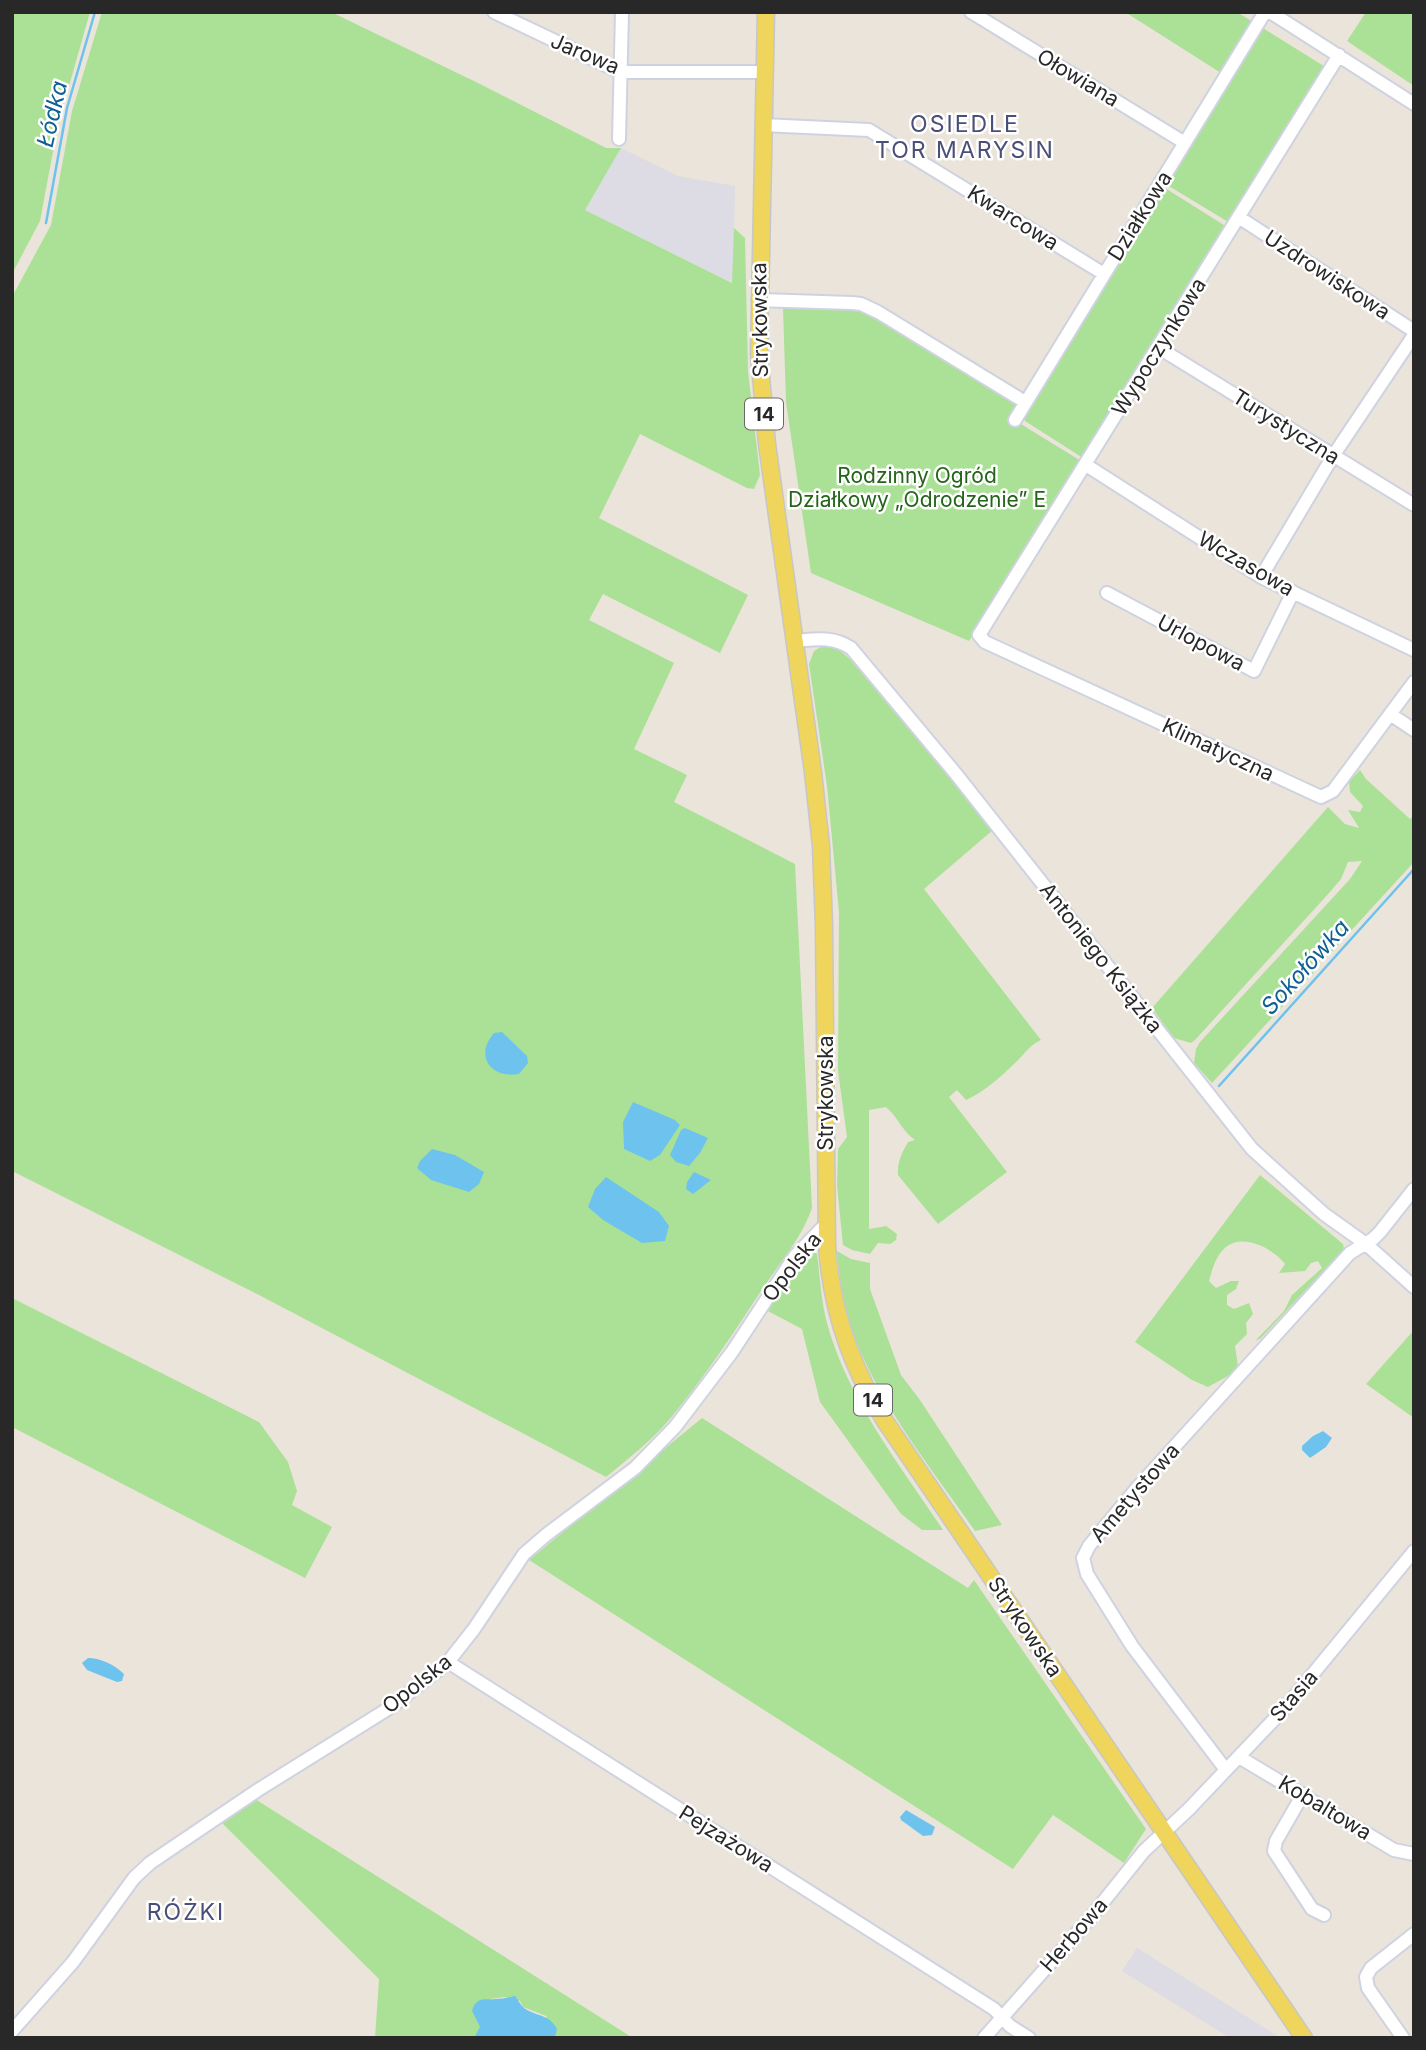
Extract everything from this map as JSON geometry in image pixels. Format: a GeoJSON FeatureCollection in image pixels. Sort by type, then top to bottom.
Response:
{"type":"FeatureCollection","features":[{"type":"Feature","properties":{"kind":"main road","name":"Strykowska"},"geometry":{"type":"LineString","coordinates":[[766,12],[758,300],[759,354],[764,416],[813,772],[823,886],[827,1223],[829,1267],[837,1315],[867,1390],[891,1429],[1304,2038]]}},
{"type":"Feature","properties":{"kind":"street","name":"Jarowa"},"geometry":{"type":"LineString","coordinates":[[494,12],[620,72],[764,72]]}},
{"type":"Feature","properties":{"kind":"street"},"geometry":{"type":"LineString","coordinates":[[619,139],[622,12]]}},
{"type":"Feature","properties":{"kind":"street","name":"Ołowiana"},"geometry":{"type":"LineString","coordinates":[[971,12],[1185,143]]}},
{"type":"Feature","properties":{"kind":"street"},"geometry":{"type":"LineString","coordinates":[[1267,12],[1414,104]]}},
{"type":"Feature","properties":{"kind":"street","name":"Działkowa"},"geometry":{"type":"LineString","coordinates":[[1015,420],[1267,12]]}},
{"type":"Feature","properties":{"kind":"street","name":"Wypoczynkowa"},"geometry":{"type":"LineString","coordinates":[[980,638],[980,632],[1339,55]]}},
{"type":"Feature","properties":{"kind":"street","name":"Kwarcowa"},"geometry":{"type":"LineString","coordinates":[[763,125],[869,130],[1104,274]]}},
{"type":"Feature","properties":{"kind":"street","name":"Uzdrowiskowa"},"geometry":{"type":"LineString","coordinates":[[1240,218],[1414,333]]}},
{"type":"Feature","properties":{"kind":"street"},"geometry":{"type":"LineString","coordinates":[[758,300],[861,304],[1025,402]]}},
{"type":"Feature","properties":{"kind":"street"},"geometry":{"type":"LineString","coordinates":[[1261,577],[1333,456],[1414,333]]}},
{"type":"Feature","properties":{"kind":"street","name":"Turystyczna"},"geometry":{"type":"LineString","coordinates":[[1159,348],[1414,505]]}},
{"type":"Feature","properties":{"kind":"street","name":"Wczasowa"},"geometry":{"type":"LineString","coordinates":[[1086,465],[1261,577],[1414,650]]}},
{"type":"Feature","properties":{"kind":"street","name":"Urlopowa"},"geometry":{"type":"LineString","coordinates":[[1107,593],[1254,671],[1293,592]]}},
{"type":"Feature","properties":{"kind":"street","name":"Antoniego Książka"},"geometry":{"type":"LineString","coordinates":[[795,641],[826,638],[839,640],[851,648],[956,774],[1252,1149],[1324,1214],[1366,1244],[1414,1286]]}},
{"type":"Feature","properties":{"kind":"street","name":"Klimatyczna"},"geometry":{"type":"LineString","coordinates":[[980,638],[1049,673],[1321,797],[1333,791],[1414,682]]}},
{"type":"Feature","properties":{"kind":"street"},"geometry":{"type":"LineString","coordinates":[[1390,714],[1414,730]]}},
{"type":"Feature","properties":{"kind":"street"},"geometry":{"type":"LineString","coordinates":[[1366,1244],[1380,1232],[1414,1189]]}},
{"type":"Feature","properties":{"kind":"street","name":"Opolska"},"geometry":{"type":"LineString","coordinates":[[12,2031],[73,1962],[134,1878],[150,1863],[391,1707],[448,1662],[474,1629],[524,1554],[635,1468],[675,1427],[732,1352],[795,1256],[827,1223]]}},
{"type":"Feature","properties":{"kind":"street","name":"Ametystowa"},"geometry":{"type":"LineString","coordinates":[[1226,1770],[1132,1646],[1087,1574],[1083,1558],[1089,1546],[1137,1488],[1350,1253],[1366,1244]]}},
{"type":"Feature","properties":{"kind":"street","name":"Stasia"},"geometry":{"type":"LineString","coordinates":[[1164,1832],[1284,1709],[1414,1551]]}},
{"type":"Feature","properties":{"kind":"street","name":"Pejzażowa"},"geometry":{"type":"LineString","coordinates":[[448,1662],[994,2009],[1010,2026],[1029,2038]]}},
{"type":"Feature","properties":{"kind":"street","name":"Kobaltowa"},"geometry":{"type":"LineString","coordinates":[[1239,1757],[1394,1850],[1414,1854]]}},
{"type":"Feature","properties":{"kind":"street"},"geometry":{"type":"LineString","coordinates":[[1303,1794],[1276,1841],[1274,1851],[1312,1909],[1324,1915]]}},
{"type":"Feature","properties":{"kind":"street","name":"Herbowa"},"geometry":{"type":"LineString","coordinates":[[984,2038],[1091,1917],[1144,1851],[1164,1832]]}},
{"type":"Feature","properties":{"kind":"street"},"geometry":{"type":"LineString","coordinates":[[1403,2038],[1368,1988],[1366,1977],[1371,1968],[1414,1934]]}},
{"type":"Feature","properties":{"kind":"shaded area"},"geometry":{"type":"Polygon","coordinates":[[[621,148],[678,176],[735,186],[733,283],[585,210],[621,148]]]}},
{"type":"Feature","properties":{"kind":"shaded area"},"geometry":{"type":"Polygon","coordinates":[[[1137,1948],[1281,2038],[1230,2038],[1122,1971],[1137,1948]]]}},
{"type":"Feature","properties":{"kind":"green space"},"geometry":{"type":"Polygon","coordinates":[[[12,12],[90,12],[58,125],[40,221],[12,274],[12,12]]]}},
{"type":"Feature","properties":{"kind":"green space"},"geometry":{"type":"Polygon","coordinates":[[[102,12],[331,12],[606,148],[621,148],[585,210],[732,283],[734,228],[745,238],[748,371],[760,475],[754,489],[747,488],[640,434],[599,518],[748,595],[720,653],[603,594],[589,620],[674,663],[634,749],[687,775],[674,802],[795,864],[812,1208],[791,1248],[695,1387],[655,1435],[606,1477],[259,1295],[12,1171],[12,297],[51,225],[72,111],[102,12]]]}},
{"type":"Feature","properties":{"kind":"green space"},"geometry":{"type":"Polygon","coordinates":[[[1125,12],[1237,12],[1253,22],[1221,73],[1125,12]]]}},
{"type":"Feature","properties":{"kind":"green space"},"geometry":{"type":"Polygon","coordinates":[[[1366,12],[1414,12],[1414,86],[1347,41],[1366,12]]]}},
{"type":"Feature","properties":{"kind":"green space"},"geometry":{"type":"Polygon","coordinates":[[[1263,28],[1327,68],[1230,223],[1167,185],[1263,28]]]}},
{"type":"Feature","properties":{"kind":"green space"},"geometry":{"type":"Polygon","coordinates":[[[1165,188],[1227,227],[1083,458],[1025,421],[1024,417],[1165,188]]]}},
{"type":"Feature","properties":{"kind":"green space","name":"Rodzinny Ogród Działkowy „Odrodzenie” E"},"geometry":{"type":"Polygon","coordinates":[[[783,308],[855,310],[873,314],[1019,404],[1011,418],[1081,461],[969,641],[811,573],[786,402],[783,308]]]}},
{"type":"Feature","properties":{"kind":"green space"},"geometry":{"type":"Polygon","coordinates":[[[824,645],[837,648],[850,659],[993,830],[924,889],[1041,1040],[980,1092],[966,1100],[957,1090],[949,1097],[1007,1172],[938,1224],[898,1175],[904,1150],[908,1142],[915,1140],[886,1107],[869,1110],[869,1229],[886,1226],[897,1234],[896,1240],[890,1244],[878,1243],[870,1254],[843,1245],[837,1186],[838,1149],[847,1137],[838,1071],[839,912],[827,786],[809,664],[814,651],[824,645]]]}},
{"type":"Feature","properties":{"kind":"green space"},"geometry":{"type":"Polygon","coordinates":[[[1360,770],[1366,779],[1410,819],[1414,815],[1414,862],[1327,957],[1322,957],[1316,970],[1212,1083],[1194,1063],[1200,1042],[1350,879],[1362,861],[1348,862],[1341,879],[1330,892],[1191,1043],[1174,1038],[1152,1008],[1328,807],[1345,824],[1359,828],[1348,810],[1360,812],[1363,806],[1350,792],[1349,781],[1360,770]]]}},
{"type":"Feature","properties":{"kind":"green space"},"geometry":{"type":"Polygon","coordinates":[[[1260,1175],[1343,1244],[1344,1249],[1261,1338],[1255,1341],[1284,1311],[1292,1295],[1322,1268],[1318,1261],[1311,1263],[1305,1271],[1279,1273],[1285,1264],[1266,1248],[1241,1242],[1233,1243],[1223,1250],[1209,1281],[1216,1288],[1231,1281],[1239,1281],[1236,1289],[1227,1295],[1227,1305],[1234,1309],[1249,1303],[1253,1314],[1246,1323],[1247,1334],[1235,1346],[1238,1366],[1228,1376],[1208,1387],[1192,1380],[1135,1342],[1260,1175]]]}},
{"type":"Feature","properties":{"kind":"green space"},"geometry":{"type":"Polygon","coordinates":[[[809,1249],[817,1254],[827,1323],[848,1379],[877,1431],[943,1530],[922,1530],[901,1514],[820,1402],[802,1329],[766,1310],[809,1249]]]}},
{"type":"Feature","properties":{"kind":"green space"},"geometry":{"type":"Polygon","coordinates":[[[837,1251],[851,1259],[870,1263],[870,1289],[901,1375],[1002,1525],[975,1531],[914,1446],[886,1401],[852,1330],[842,1291],[837,1251]]]}},
{"type":"Feature","properties":{"kind":"green space"},"geometry":{"type":"Polygon","coordinates":[[[12,1298],[259,1422],[288,1462],[297,1491],[292,1505],[332,1527],[305,1578],[12,1427],[12,1298]]]}},
{"type":"Feature","properties":{"kind":"green space"},"geometry":{"type":"Polygon","coordinates":[[[1414,1330],[1414,1418],[1366,1384],[1414,1330]]]}},
{"type":"Feature","properties":{"kind":"green space"},"geometry":{"type":"Polygon","coordinates":[[[702,1418],[968,1588],[974,1580],[1146,1829],[1124,1863],[1053,1815],[1013,1869],[529,1560],[702,1418]]]}},
{"type":"Feature","properties":{"kind":"green space"},"geometry":{"type":"Polygon","coordinates":[[[255,1799],[633,2038],[554,2038],[546,2016],[523,2007],[520,2001],[505,1997],[490,1999],[474,2038],[375,2038],[379,1979],[221,1822],[255,1799]]]}},
{"type":"Feature","properties":{"kind":"water"},"geometry":{"type":"Polygon","coordinates":[[[502,1032],[527,1056],[528,1063],[519,1074],[500,1073],[488,1064],[488,1042],[494,1033],[502,1032]]]}},
{"type":"Feature","properties":{"kind":"water"},"geometry":{"type":"Polygon","coordinates":[[[633,1102],[675,1120],[680,1125],[660,1155],[650,1161],[624,1149],[623,1122],[633,1102]]]}},
{"type":"Feature","properties":{"kind":"water"},"geometry":{"type":"Polygon","coordinates":[[[685,1128],[708,1138],[689,1166],[676,1162],[670,1155],[681,1130],[685,1128]]]}},
{"type":"Feature","properties":{"kind":"water"},"geometry":{"type":"Polygon","coordinates":[[[432,1149],[455,1155],[484,1172],[479,1184],[469,1192],[431,1180],[417,1168],[432,1149]]]}},
{"type":"Feature","properties":{"kind":"water"},"geometry":{"type":"Polygon","coordinates":[[[694,1172],[711,1180],[693,1194],[686,1189],[694,1172]]]}},
{"type":"Feature","properties":{"kind":"water"},"geometry":{"type":"Polygon","coordinates":[[[606,1177],[659,1212],[669,1226],[665,1241],[642,1243],[603,1220],[588,1207],[595,1189],[606,1177]]]}},
{"type":"Feature","properties":{"kind":"water"},"geometry":{"type":"Polygon","coordinates":[[[1323,1431],[1332,1438],[1326,1447],[1310,1458],[1302,1450],[1302,1446],[1323,1431]]]}},
{"type":"Feature","properties":{"kind":"water"},"geometry":{"type":"Polygon","coordinates":[[[88,1658],[103,1661],[116,1668],[124,1674],[122,1681],[117,1682],[87,1670],[82,1663],[88,1658]]]}},
{"type":"Feature","properties":{"kind":"water"},"geometry":{"type":"Polygon","coordinates":[[[906,1810],[935,1827],[932,1835],[923,1836],[901,1820],[900,1817],[906,1810]]]}},
{"type":"Feature","properties":{"kind":"water"},"geometry":{"type":"Polygon","coordinates":[[[515,1996],[526,2009],[545,2017],[553,2024],[557,2029],[555,2037],[474,2038],[480,2027],[472,2011],[476,2003],[515,1996]]]}},
{"type":"Feature","properties":{"kind":"waterway","name":"Łódka"},"geometry":{"type":"LineString","coordinates":[[46,223],[67,108],[95,12]]}},
{"type":"Feature","properties":{"kind":"waterway","name":"Sokołówka"},"geometry":{"type":"LineString","coordinates":[[1219,1086],[1414,869]]}},
{"type":"Feature","properties":{"kind":"district","name":"OSIEDLE TOR MARYSIN"},"geometry":{"type":"Point","coordinates":[965,137]}},
{"type":"Feature","properties":{"kind":"district","name":"RÓŻKI"},"geometry":{"type":"Point","coordinates":[186,1912]}}]}
